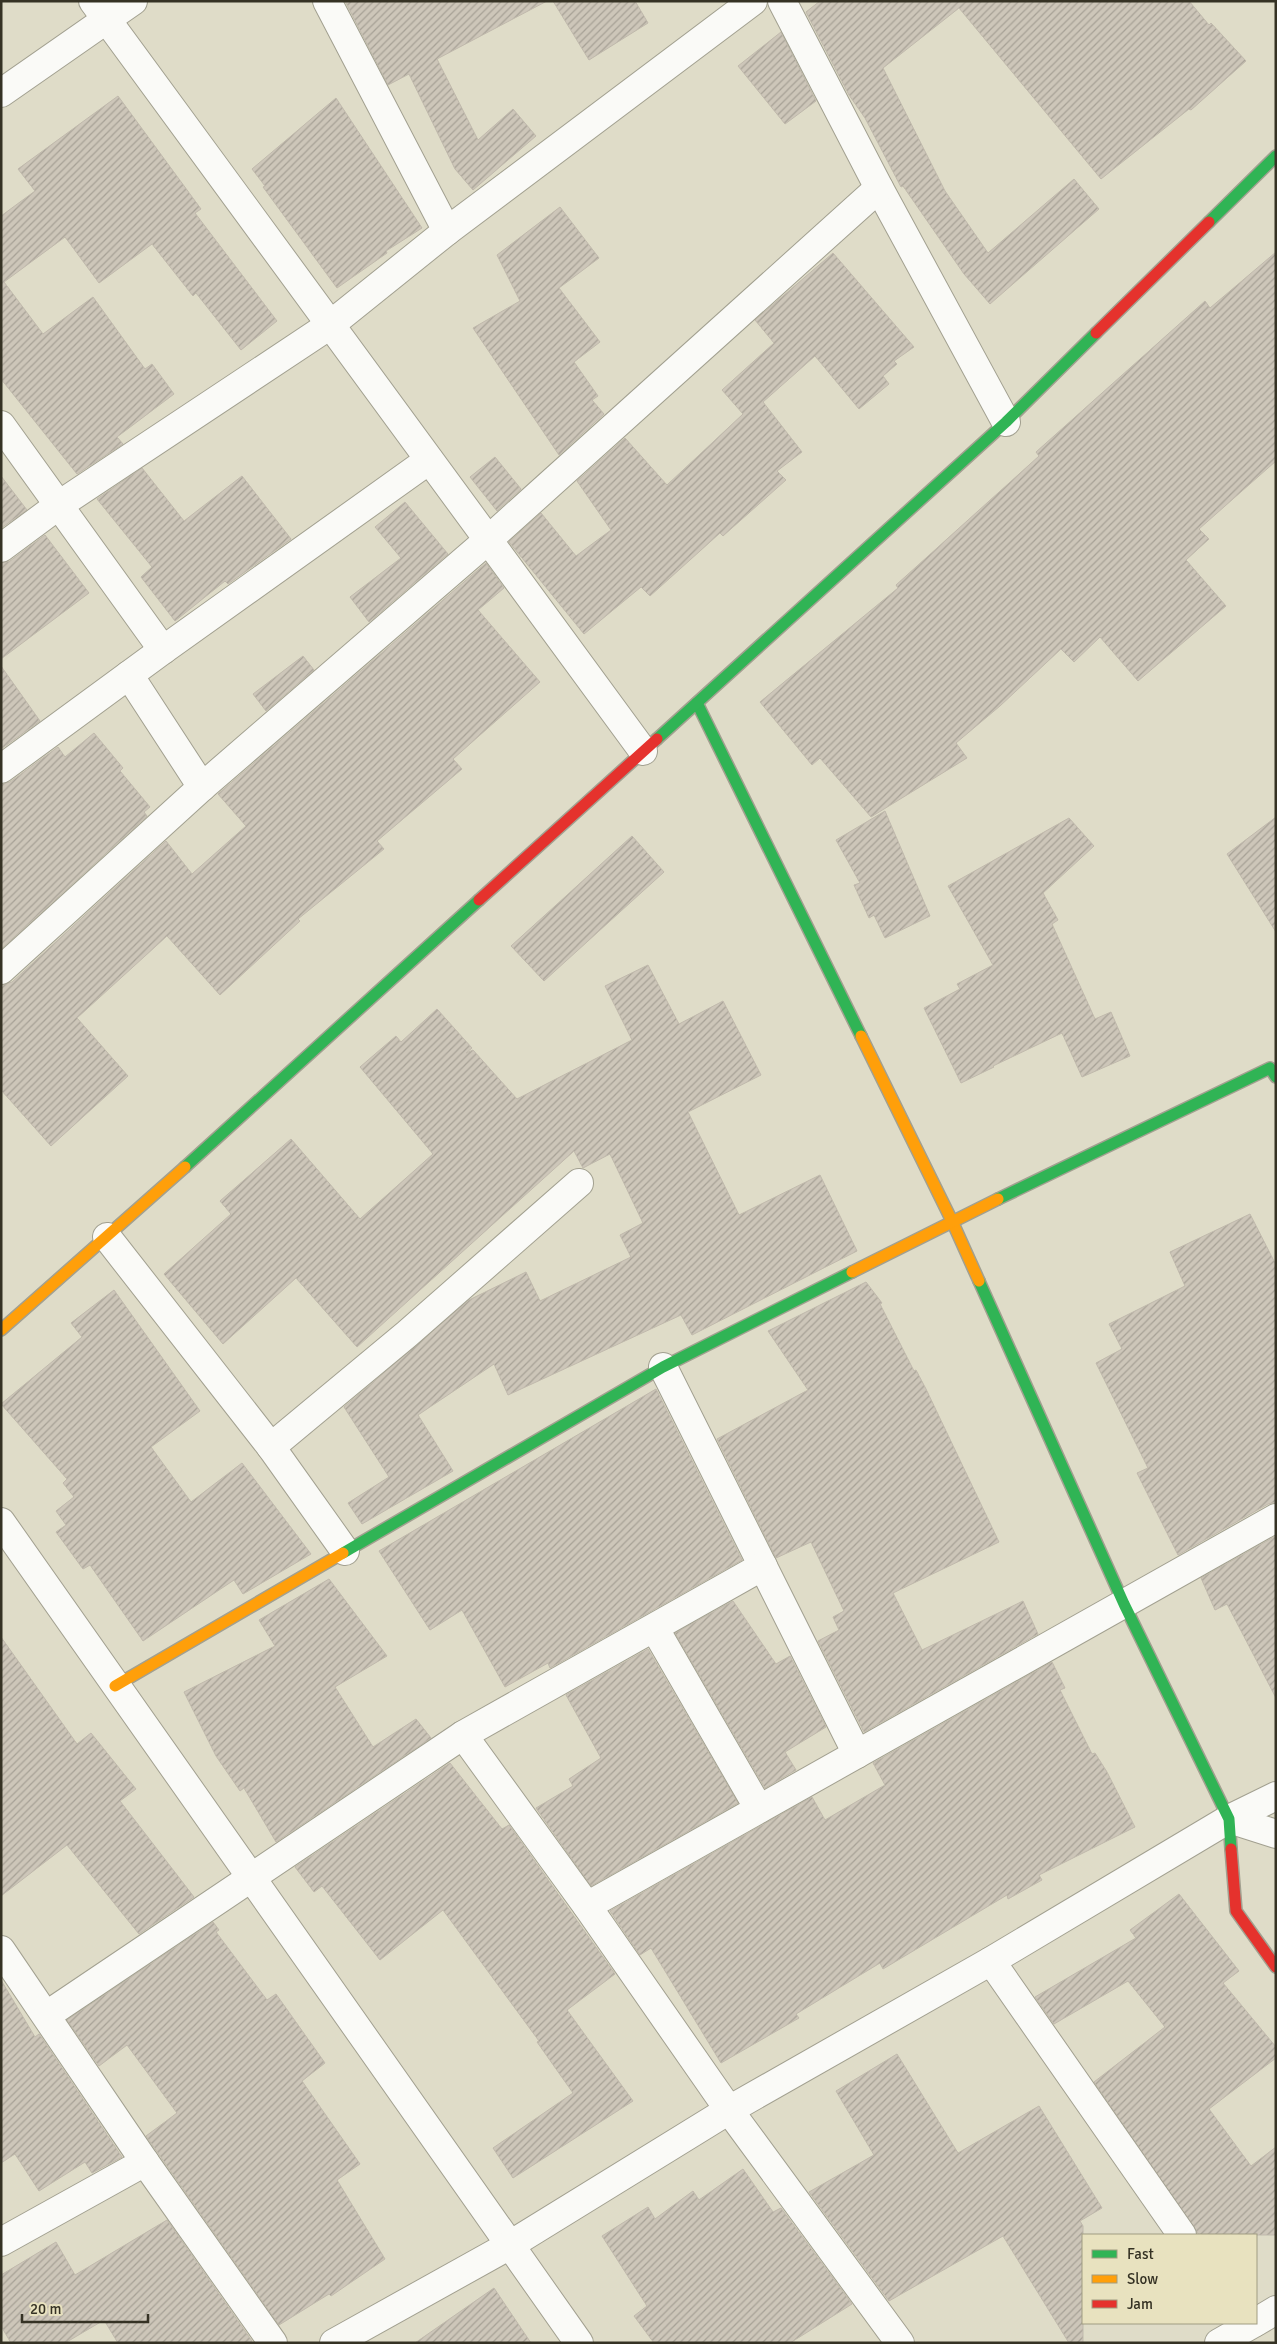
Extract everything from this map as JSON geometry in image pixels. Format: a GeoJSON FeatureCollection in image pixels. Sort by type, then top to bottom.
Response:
{"type":"FeatureCollection","features":[{"type":"Feature","properties":{"kind":"street"},"geometry":{"type":"LineString","coordinates":[[1,94],[99,10],[133,1]]}},
{"type":"Feature","properties":{"kind":"street"},"geometry":{"type":"LineString","coordinates":[[327,1],[447,231]]}},
{"type":"Feature","properties":{"kind":"street"},"geometry":{"type":"LineString","coordinates":[[1,548],[59,505],[330,325],[447,231],[753,1]]}},
{"type":"Feature","properties":{"kind":"street"},"geometry":{"type":"LineString","coordinates":[[782,1],[879,188],[1006,422]]}},
{"type":"Feature","properties":{"kind":"street"},"geometry":{"type":"LineString","coordinates":[[99,10],[643,751]]}},
{"type":"Feature","properties":{"kind":"street"},"geometry":{"type":"LineString","coordinates":[[1,1330],[107,1237],[1006,422],[1276,156]]}},
{"type":"Feature","properties":{"kind":"street"},"geometry":{"type":"LineString","coordinates":[[1,970],[202,787],[488,540],[879,188]]}},
{"type":"Feature","properties":{"kind":"street"},"geometry":{"type":"LineString","coordinates":[[1,425],[162,650]]}},
{"type":"Feature","properties":{"kind":"street"},"geometry":{"type":"LineString","coordinates":[[1,769],[162,650],[429,460]]}},
{"type":"Feature","properties":{"kind":"street"},"geometry":{"type":"LineString","coordinates":[[129,675],[202,787]]}},
{"type":"Feature","properties":{"kind":"street"},"geometry":{"type":"LineString","coordinates":[[697,703],[952,1221],[1124,1604],[1229,1819],[1236,1911],[1276,1968]]}},
{"type":"Feature","properties":{"kind":"street"},"geometry":{"type":"LineString","coordinates":[[115,1686],[663,1367],[952,1221],[1270,1068],[1276,1078]]}},
{"type":"Feature","properties":{"kind":"street"},"geometry":{"type":"LineString","coordinates":[[271,1447],[407,1334],[579,1183]]}},
{"type":"Feature","properties":{"kind":"street"},"geometry":{"type":"LineString","coordinates":[[107,1237],[271,1447],[345,1551]]}},
{"type":"Feature","properties":{"kind":"street"},"geometry":{"type":"LineString","coordinates":[[663,1367],[857,1754]]}},
{"type":"Feature","properties":{"kind":"street"},"geometry":{"type":"LineString","coordinates":[[587,1906],[1276,1518]]}},
{"type":"Feature","properties":{"kind":"street"},"geometry":{"type":"LineString","coordinates":[[1,1522],[579,2343]]}},
{"type":"Feature","properties":{"kind":"street"},"geometry":{"type":"LineString","coordinates":[[47,2015],[463,1735],[655,1629],[763,1566]]}},
{"type":"Feature","properties":{"kind":"street"},"geometry":{"type":"LineString","coordinates":[[655,1629],[759,1809]]}},
{"type":"Feature","properties":{"kind":"street"},"geometry":{"type":"LineString","coordinates":[[463,1735],[587,1906],[729,2110],[900,2343]]}},
{"type":"Feature","properties":{"kind":"street"},"geometry":{"type":"LineString","coordinates":[[334,2343],[510,2245],[729,2110],[991,1961],[1229,1819],[1276,1796]]}},
{"type":"Feature","properties":{"kind":"street"},"geometry":{"type":"LineString","coordinates":[[1229,1819],[1276,1834]]}},
{"type":"Feature","properties":{"kind":"street"},"geometry":{"type":"LineString","coordinates":[[1,1950],[47,2015],[145,2162],[273,2343]]}},
{"type":"Feature","properties":{"kind":"street"},"geometry":{"type":"LineString","coordinates":[[991,1961],[1181,2234]]}},
{"type":"Feature","properties":{"kind":"street"},"geometry":{"type":"LineString","coordinates":[[1,2242],[145,2162]]}},
{"type":"Feature","properties":{"kind":"street"},"geometry":{"type":"LineString","coordinates":[[1257,2320],[1276,2310]]}},
{"type":"Feature","properties":{"kind":"street"},"geometry":{"type":"LineString","coordinates":[[1220,2343],[1250,2324]]}},
{"type":"Feature","properties":{"kind":"building"},"geometry":{"type":"Polygon","coordinates":[[[345,1],[547,1],[437,59],[478,140],[513,109],[536,136],[473,190],[455,169],[409,74],[388,85],[345,1]]]}},
{"type":"Feature","properties":{"kind":"building"},"geometry":{"type":"Polygon","coordinates":[[[553,1],[635,1],[648,23],[589,60],[553,1]]]}},
{"type":"Feature","properties":{"kind":"building"},"geometry":{"type":"Polygon","coordinates":[[[820,1],[1189,1],[1209,25],[1211,23],[1246,61],[1191,110],[1189,109],[1101,179],[959,8],[883,68],[945,191],[988,253],[1074,179],[1099,209],[990,304],[964,274],[903,186],[901,187],[865,118],[849,95],[806,12],[820,1]]]}},
{"type":"Feature","properties":{"kind":"building"},"geometry":{"type":"Polygon","coordinates":[[[781,32],[816,101],[785,124],[738,66],[781,32]]]}},
{"type":"Feature","properties":{"kind":"building"},"geometry":{"type":"Polygon","coordinates":[[[118,96],[201,209],[195,213],[277,321],[241,350],[196,293],[193,296],[152,244],[99,283],[65,237],[4,282],[43,334],[93,297],[145,369],[152,364],[174,394],[117,437],[123,444],[77,474],[1,379],[1,216],[35,191],[18,169],[118,96]]]}},
{"type":"Feature","properties":{"kind":"building"},"geometry":{"type":"Polygon","coordinates":[[[336,98],[422,228],[386,251],[387,253],[337,288],[263,187],[265,186],[252,169],[336,98]]]}},
{"type":"Feature","properties":{"kind":"building"},"geometry":{"type":"Polygon","coordinates":[[[560,207],[599,258],[559,288],[600,342],[574,362],[598,396],[592,400],[604,414],[559,455],[473,328],[520,301],[497,255],[560,207]]]}},
{"type":"Feature","properties":{"kind":"building"},"geometry":{"type":"Polygon","coordinates":[[[1276,252],[1276,461],[1199,529],[1209,539],[1186,560],[1226,606],[1138,681],[1100,637],[1074,662],[1061,649],[1000,706],[956,743],[967,758],[871,817],[820,758],[812,765],[760,702],[898,588],[896,585],[1039,456],[1036,452],[1205,301],[1210,308],[1276,252]]]}},
{"type":"Feature","properties":{"kind":"building"},"geometry":{"type":"Polygon","coordinates":[[[833,253],[914,347],[894,361],[897,364],[883,376],[889,384],[859,409],[815,356],[763,402],[802,452],[777,471],[786,480],[723,536],[720,533],[650,596],[641,587],[584,634],[509,542],[541,513],[576,556],[611,530],[577,481],[625,438],[667,485],[743,414],[722,390],[774,343],[755,320],[833,253]]]}},
{"type":"Feature","properties":{"kind":"building"},"geometry":{"type":"Polygon","coordinates":[[[495,457],[521,489],[497,511],[470,477],[495,457]]]}},
{"type":"Feature","properties":{"kind":"building"},"geometry":{"type":"Polygon","coordinates":[[[142,468],[184,521],[242,476],[291,539],[228,584],[225,581],[175,621],[141,577],[152,567],[97,499],[142,468]]]}},
{"type":"Feature","properties":{"kind":"building"},"geometry":{"type":"Polygon","coordinates":[[[1,476],[27,510],[1,528],[1,476]]]}},
{"type":"Feature","properties":{"kind":"building"},"geometry":{"type":"Polygon","coordinates":[[[405,502],[448,554],[369,622],[350,597],[401,558],[375,527],[405,502]]]}},
{"type":"Feature","properties":{"kind":"building"},"geometry":{"type":"Polygon","coordinates":[[[45,535],[89,593],[1,659],[1,563],[10,561],[45,535]]]}},
{"type":"Feature","properties":{"kind":"building"},"geometry":{"type":"Polygon","coordinates":[[[486,563],[504,588],[478,610],[540,682],[453,759],[462,769],[377,841],[384,849],[298,919],[300,921],[220,995],[167,936],[77,1018],[128,1076],[51,1146],[1,1090],[1,985],[12,982],[166,841],[192,874],[246,826],[218,794],[486,563]]]}},
{"type":"Feature","properties":{"kind":"building"},"geometry":{"type":"Polygon","coordinates":[[[303,656],[314,670],[266,711],[253,694],[303,656]]]}},
{"type":"Feature","properties":{"kind":"building"},"geometry":{"type":"Polygon","coordinates":[[[1,666],[40,721],[1,749],[1,666]]]}},
{"type":"Feature","properties":{"kind":"building"},"geometry":{"type":"Polygon","coordinates":[[[94,733],[123,768],[120,771],[150,807],[144,812],[147,816],[1,949],[1,784],[10,782],[58,747],[65,757],[94,733]]]}},
{"type":"Feature","properties":{"kind":"building"},"geometry":{"type":"Polygon","coordinates":[[[885,811],[930,916],[885,938],[874,915],[869,918],[854,885],[860,883],[836,840],[885,811]]]}},
{"type":"Feature","properties":{"kind":"building"},"geometry":{"type":"Polygon","coordinates":[[[1276,817],[1276,932],[1227,854],[1276,817]]]}},
{"type":"Feature","properties":{"kind":"building"},"geometry":{"type":"Polygon","coordinates":[[[1069,818],[1094,846],[1043,893],[1058,920],[1052,924],[1095,1019],[1111,1012],[1130,1056],[1082,1077],[1062,1033],[961,1083],[924,1008],[960,989],[957,984],[993,965],[948,886],[1069,818]]]}},
{"type":"Feature","properties":{"kind":"building"},"geometry":{"type":"Polygon","coordinates":[[[632,836],[664,872],[544,981],[511,946],[632,836]]]}},
{"type":"Feature","properties":{"kind":"building"},"geometry":{"type":"Polygon","coordinates":[[[648,965],[679,1024],[723,1001],[761,1075],[688,1112],[739,1215],[820,1175],[857,1251],[692,1335],[681,1315],[508,1395],[494,1364],[418,1415],[453,1471],[362,1524],[348,1503],[389,1477],[344,1407],[469,1300],[526,1272],[540,1301],[631,1257],[620,1235],[643,1223],[610,1154],[583,1168],[574,1151],[357,1347],[296,1278],[223,1344],[164,1274],[231,1214],[220,1201],[291,1139],[360,1219],[433,1154],[360,1067],[396,1036],[401,1042],[437,1009],[472,1048],[466,1053],[473,1050],[517,1099],[632,1040],[605,986],[648,965]]]}},
{"type":"Feature","properties":{"kind":"building"},"geometry":{"type":"Polygon","coordinates":[[[1250,1214],[1276,1265],[1276,1502],[1268,1504],[1178,1555],[1137,1473],[1148,1468],[1096,1363],[1122,1349],[1109,1324],[1185,1286],[1170,1252],[1250,1214]]]}},
{"type":"Feature","properties":{"kind":"building"},"geometry":{"type":"Polygon","coordinates":[[[866,1282],[882,1303],[880,1304],[914,1371],[916,1370],[926,1389],[999,1542],[893,1593],[922,1650],[1023,1601],[1038,1634],[864,1732],[818,1641],[839,1630],[833,1617],[844,1611],[811,1542],[776,1558],[717,1439],[808,1390],[768,1331],[866,1282]]]}},
{"type":"Feature","properties":{"kind":"building"},"geometry":{"type":"Polygon","coordinates":[[[114,1290],[200,1411],[151,1447],[191,1502],[242,1463],[311,1554],[243,1594],[234,1580],[143,1641],[90,1565],[83,1569],[56,1532],[66,1525],[56,1511],[74,1497],[63,1483],[67,1479],[1,1404],[82,1337],[71,1323],[114,1290]]]}},
{"type":"Feature","properties":{"kind":"building"},"geometry":{"type":"Polygon","coordinates":[[[656,1389],[742,1560],[550,1668],[548,1663],[505,1687],[462,1610],[430,1630],[379,1551],[656,1389]]]}},
{"type":"Feature","properties":{"kind":"building"},"geometry":{"type":"Polygon","coordinates":[[[1276,1536],[1276,1698],[1227,1604],[1215,1610],[1201,1578],[1276,1536]]]}},
{"type":"Feature","properties":{"kind":"building"},"geometry":{"type":"Polygon","coordinates":[[[329,1579],[387,1656],[335,1687],[373,1747],[416,1719],[431,1738],[276,1842],[244,1788],[240,1791],[216,1756],[184,1692],[275,1646],[259,1620],[329,1579]]]}},
{"type":"Feature","properties":{"kind":"building"},"geometry":{"type":"Polygon","coordinates":[[[733,1601],[776,1664],[790,1656],[826,1727],[785,1752],[796,1770],[765,1788],[675,1633],[733,1601]]]}},
{"type":"Feature","properties":{"kind":"building"},"geometry":{"type":"Polygon","coordinates":[[[1,1637],[77,1744],[91,1733],[136,1789],[120,1801],[194,1897],[139,1934],[67,1845],[1,1896],[1,1637]]]}},
{"type":"Feature","properties":{"kind":"building"},"geometry":{"type":"Polygon","coordinates":[[[648,1649],[738,1803],[591,1886],[536,1808],[573,1786],[569,1779],[601,1758],[566,1695],[648,1649]]]}},
{"type":"Feature","properties":{"kind":"building"},"geometry":{"type":"Polygon","coordinates":[[[1052,1662],[1065,1688],[1060,1690],[1092,1754],[1095,1753],[1107,1772],[1135,1827],[1039,1875],[1042,1880],[1008,1899],[1007,1895],[883,1969],[880,1963],[796,2014],[799,2018],[721,2063],[651,1948],[640,1955],[610,1911],[812,1797],[825,1820],[885,1785],[873,1763],[1052,1662]]]}},
{"type":"Feature","properties":{"kind":"building"},"geometry":{"type":"Polygon","coordinates":[[[450,1763],[502,1829],[509,1825],[615,1974],[567,2010],[633,2101],[513,2178],[493,2148],[573,2093],[537,2042],[539,2041],[443,1910],[380,1960],[322,1886],[314,1892],[295,1867],[450,1763]]]}},
{"type":"Feature","properties":{"kind":"building"},"geometry":{"type":"Polygon","coordinates":[[[1179,1894],[1239,1971],[1223,1983],[1276,2047],[1276,2058],[1209,2109],[1251,2166],[1276,2147],[1276,2235],[1198,2234],[1094,2082],[1165,2027],[1128,1981],[1054,2024],[1035,1997],[1136,1938],[1130,1930],[1179,1894]]]}},
{"type":"Feature","properties":{"kind":"building"},"geometry":{"type":"Polygon","coordinates":[[[213,1922],[219,1930],[216,1932],[267,2000],[276,1994],[325,2063],[302,2081],[360,2164],[337,2180],[385,2259],[331,2296],[329,2294],[279,2325],[146,2136],[177,2113],[127,2045],[99,2066],[67,2020],[213,1922]]]}},
{"type":"Feature","properties":{"kind":"building"},"geometry":{"type":"Polygon","coordinates":[[[1,1980],[35,2037],[39,2034],[122,2157],[92,2173],[85,2162],[39,2191],[15,2154],[1,2163],[1,1980]]]}},
{"type":"Feature","properties":{"kind":"building"},"geometry":{"type":"Polygon","coordinates":[[[897,2054],[958,2153],[1039,2106],[1102,2208],[1080,2221],[1083,2226],[1083,2343],[1069,2343],[1003,2236],[889,2301],[809,2192],[874,2155],[836,2091],[897,2054]]]}},
{"type":"Feature","properties":{"kind":"building"},"geometry":{"type":"Polygon","coordinates":[[[743,2169],[773,2212],[781,2208],[852,2304],[790,2343],[654,2343],[634,2316],[647,2306],[602,2236],[648,2207],[655,2219],[693,2191],[699,2200],[743,2169]]]}},
{"type":"Feature","properties":{"kind":"building"},"geometry":{"type":"Polygon","coordinates":[[[167,2220],[252,2341],[249,2343],[118,2343],[104,2320],[65,2343],[11,2343],[1,2326],[1,2275],[56,2242],[75,2275],[167,2220]]]}},
{"type":"Feature","properties":{"kind":"building"},"geometry":{"type":"Polygon","coordinates":[[[494,2288],[531,2343],[415,2343],[494,2288]]]}},
{"type":"Feature","properties":{"kind":"traffic: fast"},"geometry":{"type":"LineString","coordinates":[[1209,222],[1276,156]]}},
{"type":"Feature","properties":{"kind":"traffic: fast"},"geometry":{"type":"LineString","coordinates":[[657,739],[1006,422],[1096,333]]}},
{"type":"Feature","properties":{"kind":"traffic: fast"},"geometry":{"type":"LineString","coordinates":[[697,703],[861,1036]]}},
{"type":"Feature","properties":{"kind":"traffic: fast"},"geometry":{"type":"LineString","coordinates":[[185,1167],[479,900]]}},
{"type":"Feature","properties":{"kind":"traffic: fast"},"geometry":{"type":"LineString","coordinates":[[998,1199],[1270,1068],[1276,1077]]}},
{"type":"Feature","properties":{"kind":"traffic: fast"},"geometry":{"type":"LineString","coordinates":[[343,1553],[663,1367],[852,1272]]}},
{"type":"Feature","properties":{"kind":"traffic: fast"},"geometry":{"type":"LineString","coordinates":[[979,1281],[1124,1604],[1229,1819],[1231,1849]]}},
{"type":"Feature","properties":{"kind":"traffic: slow"},"geometry":{"type":"LineString","coordinates":[[861,1036],[952,1221],[979,1281]]}},
{"type":"Feature","properties":{"kind":"traffic: slow"},"geometry":{"type":"LineString","coordinates":[[1,1330],[185,1167]]}},
{"type":"Feature","properties":{"kind":"traffic: slow"},"geometry":{"type":"LineString","coordinates":[[852,1272],[998,1199]]}},
{"type":"Feature","properties":{"kind":"traffic: slow"},"geometry":{"type":"LineString","coordinates":[[115,1686],[343,1553]]}},
{"type":"Feature","properties":{"kind":"traffic: jam"},"geometry":{"type":"LineString","coordinates":[[1096,333],[1209,222]]}},
{"type":"Feature","properties":{"kind":"traffic: jam"},"geometry":{"type":"LineString","coordinates":[[479,900],[657,739]]}},
{"type":"Feature","properties":{"kind":"traffic: jam"},"geometry":{"type":"LineString","coordinates":[[1231,1849],[1236,1911],[1276,1967]]}}]}
